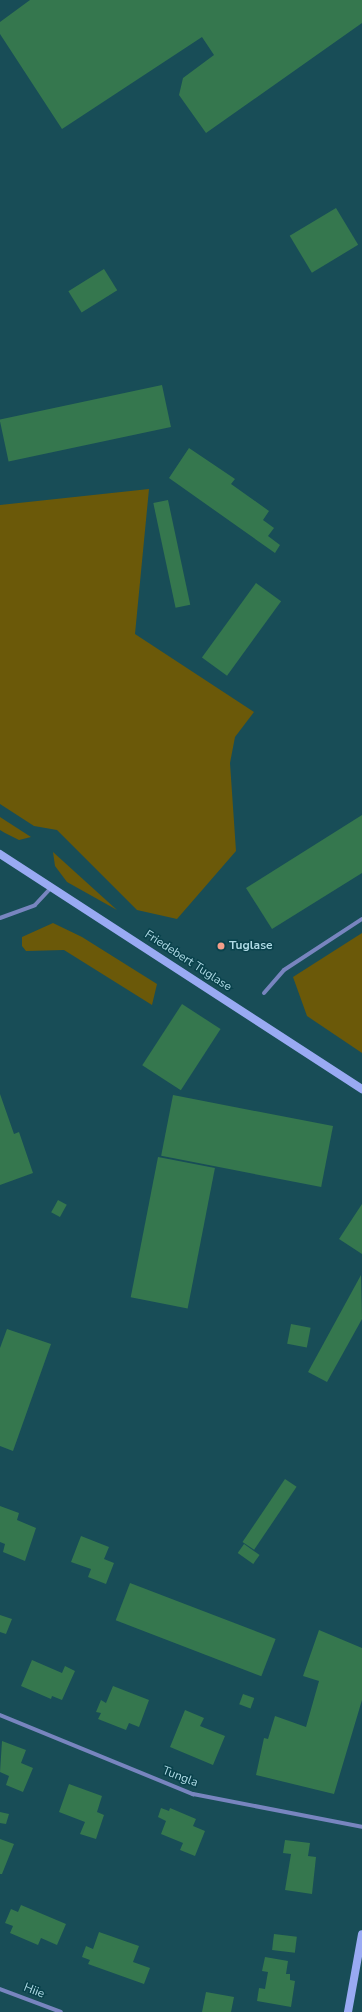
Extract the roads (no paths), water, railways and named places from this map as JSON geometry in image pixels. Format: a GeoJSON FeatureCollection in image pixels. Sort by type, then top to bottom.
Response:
{"type":"FeatureCollection","features":[{"type":"Feature","properties":{"kind":"street","name":"Friedebert Tuglase"},"geometry":{"type":"LineString","coordinates":[[0,854],[362,1089]]}},
{"type":"Feature","properties":{"kind":"street"},"geometry":{"type":"LineString","coordinates":[[0,918],[35,905],[52,887]]}},
{"type":"Feature","properties":{"kind":"street"},"geometry":{"type":"LineString","coordinates":[[264,993],[284,970],[362,919]]}},
{"type":"Feature","properties":{"kind":"street","name":"Tungla"},"geometry":{"type":"LineString","coordinates":[[0,1715],[193,1794],[362,1827]]}},
{"type":"Feature","properties":{"kind":"street"},"geometry":{"type":"LineString","coordinates":[[348,2012],[362,1934]]}},
{"type":"Feature","properties":{"kind":"street","name":"Hiie"},"geometry":{"type":"LineString","coordinates":[[0,1989],[61,2012]]}},
{"type":"Feature","properties":{"kind":"place","name":"Tuglase"},"geometry":{"type":"Point","coordinates":[221,946]}}]}
